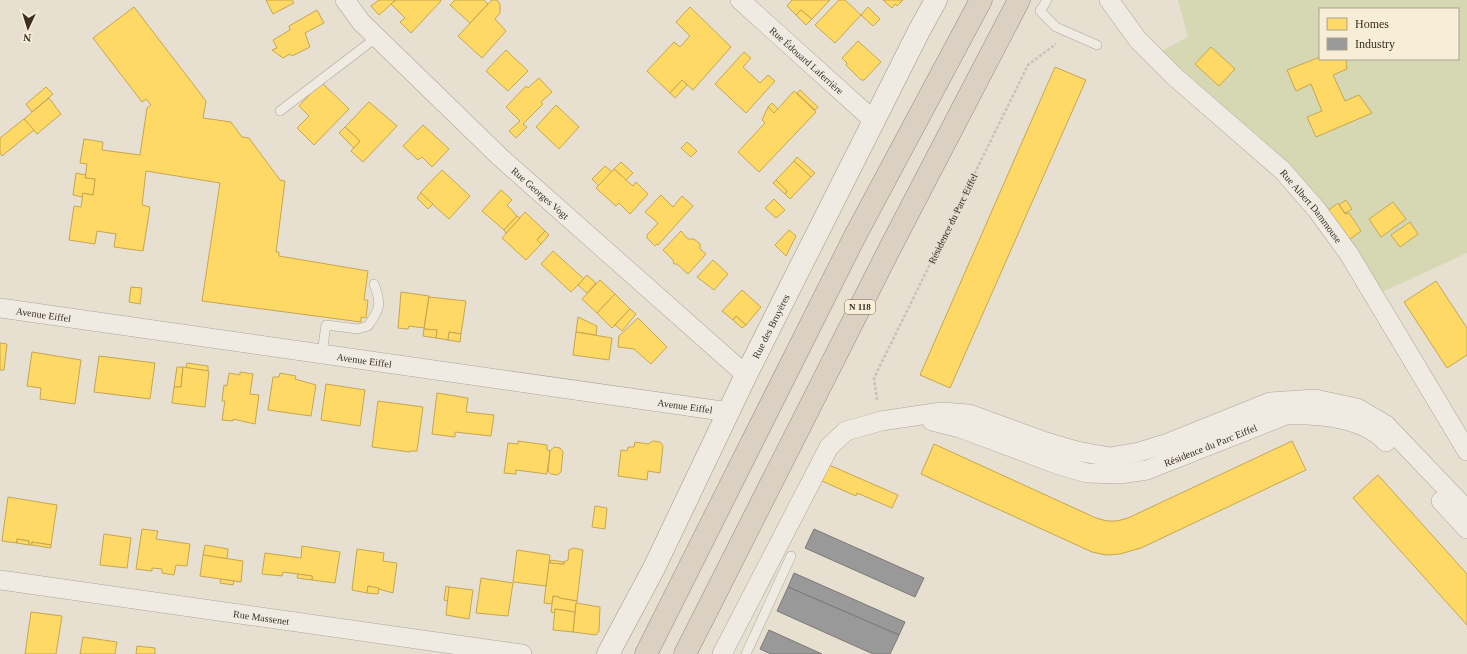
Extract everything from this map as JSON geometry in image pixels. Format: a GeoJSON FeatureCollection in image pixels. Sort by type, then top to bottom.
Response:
{"type":"FeatureCollection","features":[{"type":"Feature","properties":{"kind":"highway"},"geometry":{"type":"LineString","coordinates":[[646,654],[855,236],[981,0]]}},
{"type":"Feature","properties":{"kind":"highway","name":"N 118"},"geometry":{"type":"LineString","coordinates":[[685,654],[889,250],[1019,0]]}},
{"type":"Feature","properties":{"kind":"street","name":"Rue Georges Vogt"},"geometry":{"type":"LineString","coordinates":[[345,0],[361,22],[500,157],[746,375]]}},
{"type":"Feature","properties":{"kind":"street","name":"Rue Édouard Laferrière"},"geometry":{"type":"LineString","coordinates":[[740,0],[874,120]]}},
{"type":"Feature","properties":{"kind":"street","name":"Rue des Bruyères"},"geometry":{"type":"LineString","coordinates":[[608,654],[654,568],[746,375],[936,0]]}},
{"type":"Feature","properties":{"kind":"street","name":"Rue Albert Dammouse"},"geometry":{"type":"LineString","coordinates":[[1109,0],[1138,40],[1174,76],[1283,170],[1317,210],[1349,254],[1467,451]]}},
{"type":"Feature","properties":{"kind":"street","name":"Avenue Eiffel"},"geometry":{"type":"LineString","coordinates":[[0,308],[728,412]]}},
{"type":"Feature","properties":{"kind":"street","name":"Résidence du Parc Eiffel"},"geometry":{"type":"LineString","coordinates":[[722,654],[830,447],[846,431],[881,421],[941,412],[969,414],[1041,449],[1077,451],[1110,457],[1182,447],[1270,402],[1299,407],[1315,399],[1357,408],[1467,529]]}},
{"type":"Feature","properties":{"kind":"street","name":"Résidence du Parc Eiffel"},"geometry":{"type":"LineString","coordinates":[[1371,424],[1386,426],[1467,510]]}},
{"type":"Feature","properties":{"kind":"street","name":"Rue Massenet"},"geometry":{"type":"LineString","coordinates":[[0,580],[522,654]]}},
{"type":"Feature","properties":{"kind":"lane"},"geometry":{"type":"LineString","coordinates":[[1047,0],[1040,11],[1056,27],[1097,45]]}},
{"type":"Feature","properties":{"kind":"lane"},"geometry":{"type":"LineString","coordinates":[[280,111],[377,37]]}},
{"type":"Feature","properties":{"kind":"lane"},"geometry":{"type":"LineString","coordinates":[[322,353],[326,325],[358,329],[368,326],[379,310],[379,297],[374,284]]}},
{"type":"Feature","properties":{"kind":"lane"},"geometry":{"type":"LineString","coordinates":[[746,654],[790,556]]}},
{"type":"Feature","properties":{"kind":"path","name":"Résidence du Parc Eiffel"},"geometry":{"type":"LineString","coordinates":[[881,421],[874,378],[1028,65],[1053,48],[1065,31]]}},
{"type":"Feature","properties":{"kind":"green space"},"geometry":{"type":"Polygon","coordinates":[[[1178,0],[1467,0],[1467,253],[1378,294],[1278,157],[1162,51],[1188,37],[1178,0]]]}},
{"type":"Feature","properties":{"kind":"building: Homes"},"geometry":{"type":"Polygon","coordinates":[[[266,0],[292,0],[294,3],[273,14],[266,0]]]}},
{"type":"Feature","properties":{"kind":"building: Homes"},"geometry":{"type":"Polygon","coordinates":[[[379,0],[396,0],[379,15],[371,6],[379,0]]]}},
{"type":"Feature","properties":{"kind":"building: Homes"},"geometry":{"type":"Polygon","coordinates":[[[396,0],[441,1],[411,33],[400,22],[405,18],[391,4],[396,0]]]}},
{"type":"Feature","properties":{"kind":"building: Homes"},"geometry":{"type":"Polygon","coordinates":[[[455,0],[484,0],[488,4],[470,23],[450,5],[455,0]]]}},
{"type":"Feature","properties":{"kind":"building: Homes"},"geometry":{"type":"Polygon","coordinates":[[[492,0],[497,0],[500,4],[500,13],[495,19],[506,31],[482,58],[458,36],[492,0]]]}},
{"type":"Feature","properties":{"kind":"building: Homes"},"geometry":{"type":"Polygon","coordinates":[[[792,0],[830,0],[812,19],[801,10],[796,15],[787,6],[792,0]]]}},
{"type":"Feature","properties":{"kind":"building: Homes"},"geometry":{"type":"Polygon","coordinates":[[[839,0],[845,0],[861,15],[835,43],[815,25],[839,0]]]}},
{"type":"Feature","properties":{"kind":"building: Homes"},"geometry":{"type":"Polygon","coordinates":[[[883,0],[903,0],[897,6],[895,4],[892,8],[883,0]]]}},
{"type":"Feature","properties":{"kind":"building: Homes"},"geometry":{"type":"Polygon","coordinates":[[[134,7],[206,101],[203,118],[231,122],[242,137],[249,138],[280,180],[285,181],[276,252],[279,252],[279,256],[368,271],[364,300],[368,300],[366,318],[361,317],[361,322],[202,301],[220,183],[146,171],[142,205],[150,207],[143,251],[114,247],[116,234],[97,231],[95,244],[69,240],[74,206],[81,207],[83,193],[93,195],[95,179],[85,178],[87,164],[80,163],[84,139],[103,142],[102,150],[140,155],[147,108],[151,105],[146,99],[142,102],[93,38],[134,7]]]}},
{"type":"Feature","properties":{"kind":"building: Homes"},"geometry":{"type":"Polygon","coordinates":[[[690,7],[731,47],[693,90],[682,80],[670,93],[647,71],[674,42],[680,47],[690,36],[676,22],[690,7]]]}},
{"type":"Feature","properties":{"kind":"building: Homes"},"geometry":{"type":"Polygon","coordinates":[[[868,7],[880,19],[873,26],[861,15],[868,7]]]}},
{"type":"Feature","properties":{"kind":"building: Homes"},"geometry":{"type":"Polygon","coordinates":[[[317,10],[324,23],[305,33],[310,47],[292,56],[290,54],[283,58],[272,50],[277,48],[273,40],[290,30],[289,26],[317,10]]]}},
{"type":"Feature","properties":{"kind":"building: Homes"},"geometry":{"type":"Polygon","coordinates":[[[801,10],[812,19],[806,25],[796,15],[801,10]]]}},
{"type":"Feature","properties":{"kind":"building: Homes"},"geometry":{"type":"Polygon","coordinates":[[[858,41],[881,62],[864,80],[861,80],[846,65],[847,63],[842,58],[858,41]]]}},
{"type":"Feature","properties":{"kind":"building: Homes"},"geometry":{"type":"Polygon","coordinates":[[[1211,47],[1235,69],[1219,86],[1195,64],[1211,47]]]}},
{"type":"Feature","properties":{"kind":"building: Homes"},"geometry":{"type":"Polygon","coordinates":[[[506,50],[528,71],[508,91],[486,71],[506,50]]]}},
{"type":"Feature","properties":{"kind":"building: Homes"},"geometry":{"type":"Polygon","coordinates":[[[744,52],[751,58],[743,67],[760,83],[768,75],[775,81],[746,113],[715,84],[744,52]]]}},
{"type":"Feature","properties":{"kind":"building: Homes"},"geometry":{"type":"Polygon","coordinates":[[[1319,57],[1319,60],[1346,60],[1347,69],[1333,75],[1345,101],[1359,95],[1372,113],[1316,137],[1307,117],[1322,111],[1311,84],[1296,91],[1287,70],[1319,57]]]}},
{"type":"Feature","properties":{"kind":"building: Homes"},"geometry":{"type":"Polygon","coordinates":[[[1055,67],[1086,80],[950,388],[920,375],[1055,67]]]}},
{"type":"Feature","properties":{"kind":"building: Homes"},"geometry":{"type":"Polygon","coordinates":[[[539,78],[552,92],[541,102],[543,104],[523,124],[527,127],[516,138],[509,131],[520,121],[506,107],[526,86],[528,88],[539,78]]]}},
{"type":"Feature","properties":{"kind":"building: Homes"},"geometry":{"type":"Polygon","coordinates":[[[682,80],[687,85],[675,98],[670,93],[682,80]]]}},
{"type":"Feature","properties":{"kind":"building: Homes"},"geometry":{"type":"Polygon","coordinates":[[[321,82],[349,109],[314,145],[297,128],[309,116],[299,106],[321,82]]]}},
{"type":"Feature","properties":{"kind":"building: Homes"},"geometry":{"type":"Polygon","coordinates":[[[46,87],[53,94],[32,112],[26,104],[46,87]]]}},
{"type":"Feature","properties":{"kind":"building: Homes"},"geometry":{"type":"Polygon","coordinates":[[[800,90],[818,107],[815,110],[797,93],[800,90]]]}},
{"type":"Feature","properties":{"kind":"building: Homes"},"geometry":{"type":"Polygon","coordinates":[[[794,91],[816,112],[759,172],[738,152],[765,123],[762,120],[768,107],[774,113],[794,91]]]}},
{"type":"Feature","properties":{"kind":"building: Homes"},"geometry":{"type":"Polygon","coordinates":[[[49,98],[61,114],[37,134],[24,119],[49,98]]]}},
{"type":"Feature","properties":{"kind":"building: Homes"},"geometry":{"type":"Polygon","coordinates":[[[369,102],[397,126],[363,162],[351,151],[360,141],[345,127],[369,102]]]}},
{"type":"Feature","properties":{"kind":"building: Homes"},"geometry":{"type":"Polygon","coordinates":[[[772,103],[778,109],[774,113],[768,107],[772,103]]]}},
{"type":"Feature","properties":{"kind":"building: Homes"},"geometry":{"type":"Polygon","coordinates":[[[556,105],[579,127],[559,149],[536,127],[556,105]]]}},
{"type":"Feature","properties":{"kind":"building: Homes"},"geometry":{"type":"Polygon","coordinates":[[[24,119],[34,130],[2,156],[0,153],[0,138],[24,119]]]}},
{"type":"Feature","properties":{"kind":"building: Homes"},"geometry":{"type":"Polygon","coordinates":[[[423,125],[449,149],[432,167],[422,157],[418,160],[403,146],[423,125]]]}},
{"type":"Feature","properties":{"kind":"building: Homes"},"geometry":{"type":"Polygon","coordinates":[[[345,127],[360,141],[354,148],[339,133],[345,127]]]}},
{"type":"Feature","properties":{"kind":"building: Homes"},"geometry":{"type":"Polygon","coordinates":[[[687,142],[697,151],[691,157],[681,148],[687,142]]]}},
{"type":"Feature","properties":{"kind":"building: Homes"},"geometry":{"type":"Polygon","coordinates":[[[797,157],[815,173],[811,177],[794,161],[797,157]]]}},
{"type":"Feature","properties":{"kind":"building: Homes"},"geometry":{"type":"Polygon","coordinates":[[[794,161],[811,177],[790,199],[785,194],[787,191],[776,180],[794,161]]]}},
{"type":"Feature","properties":{"kind":"building: Homes"},"geometry":{"type":"Polygon","coordinates":[[[621,162],[633,173],[626,180],[614,169],[621,162]]]}},
{"type":"Feature","properties":{"kind":"building: Homes"},"geometry":{"type":"Polygon","coordinates":[[[605,166],[612,172],[599,186],[592,179],[605,166]]]}},
{"type":"Feature","properties":{"kind":"building: Homes"},"geometry":{"type":"Polygon","coordinates":[[[614,169],[633,186],[636,182],[648,194],[630,214],[619,203],[616,206],[596,188],[614,169]]]}},
{"type":"Feature","properties":{"kind":"building: Homes"},"geometry":{"type":"Polygon","coordinates":[[[442,170],[470,196],[449,219],[420,193],[442,170]]]}},
{"type":"Feature","properties":{"kind":"building: Homes"},"geometry":{"type":"Polygon","coordinates":[[[76,173],[86,175],[85,178],[95,179],[93,195],[83,193],[82,197],[73,195],[76,173]]]}},
{"type":"Feature","properties":{"kind":"building: Homes"},"geometry":{"type":"Polygon","coordinates":[[[776,180],[787,191],[785,194],[773,183],[776,180]]]}},
{"type":"Feature","properties":{"kind":"building: Homes"},"geometry":{"type":"Polygon","coordinates":[[[501,190],[512,200],[507,205],[517,216],[504,230],[482,211],[501,190]]]}},
{"type":"Feature","properties":{"kind":"building: Homes"},"geometry":{"type":"Polygon","coordinates":[[[421,193],[433,204],[428,209],[417,198],[421,193]]]}},
{"type":"Feature","properties":{"kind":"building: Homes"},"geometry":{"type":"Polygon","coordinates":[[[661,195],[673,207],[682,196],[693,206],[658,245],[657,244],[655,246],[647,238],[647,235],[658,223],[645,212],[661,195]]]}},
{"type":"Feature","properties":{"kind":"building: Homes"},"geometry":{"type":"Polygon","coordinates":[[[774,199],[785,210],[776,218],[765,208],[774,199]]]}},
{"type":"Feature","properties":{"kind":"building: Homes"},"geometry":{"type":"Polygon","coordinates":[[[1346,200],[1352,209],[1345,213],[1339,205],[1346,200]]]}},
{"type":"Feature","properties":{"kind":"building: Homes"},"geometry":{"type":"Polygon","coordinates":[[[1393,202],[1406,219],[1381,237],[1369,219],[1393,202]]]}},
{"type":"Feature","properties":{"kind":"building: Homes"},"geometry":{"type":"Polygon","coordinates":[[[1338,203],[1345,214],[1349,213],[1361,231],[1346,242],[1326,212],[1338,203]]]}},
{"type":"Feature","properties":{"kind":"building: Homes"},"geometry":{"type":"Polygon","coordinates":[[[525,212],[545,231],[537,240],[541,244],[526,260],[502,238],[525,212]]]}},
{"type":"Feature","properties":{"kind":"building: Homes"},"geometry":{"type":"Polygon","coordinates":[[[517,216],[520,218],[506,233],[504,230],[517,216]]]}},
{"type":"Feature","properties":{"kind":"building: Homes"},"geometry":{"type":"Polygon","coordinates":[[[1410,222],[1418,234],[1400,247],[1391,235],[1410,222]]]}},
{"type":"Feature","properties":{"kind":"building: Homes"},"geometry":{"type":"Polygon","coordinates":[[[789,230],[796,236],[786,256],[775,245],[789,230]]]}},
{"type":"Feature","properties":{"kind":"building: Homes"},"geometry":{"type":"Polygon","coordinates":[[[545,231],[549,235],[541,244],[537,240],[545,231]]]}},
{"type":"Feature","properties":{"kind":"building: Homes"},"geometry":{"type":"Polygon","coordinates":[[[681,231],[688,239],[694,239],[700,244],[700,249],[706,254],[688,274],[677,264],[674,264],[673,260],[663,250],[681,231]]]}},
{"type":"Feature","properties":{"kind":"building: Homes"},"geometry":{"type":"Polygon","coordinates":[[[553,251],[584,279],[571,292],[541,264],[553,251]]]}},
{"type":"Feature","properties":{"kind":"building: Homes"},"geometry":{"type":"Polygon","coordinates":[[[713,260],[728,274],[714,290],[697,277],[713,260]]]}},
{"type":"Feature","properties":{"kind":"building: Homes"},"geometry":{"type":"Polygon","coordinates":[[[587,275],[596,283],[587,293],[578,285],[587,275]]]}},
{"type":"Feature","properties":{"kind":"building: Homes"},"geometry":{"type":"Polygon","coordinates":[[[600,280],[615,294],[597,313],[582,299],[600,280]]]}},
{"type":"Feature","properties":{"kind":"building: Homes"},"geometry":{"type":"Polygon","coordinates":[[[1436,281],[1467,328],[1467,355],[1447,368],[1404,302],[1436,281]]]}},
{"type":"Feature","properties":{"kind":"building: Homes"},"geometry":{"type":"Polygon","coordinates":[[[131,287],[142,288],[140,304],[129,302],[131,287]]]}},
{"type":"Feature","properties":{"kind":"building: Homes"},"geometry":{"type":"Polygon","coordinates":[[[742,290],[761,307],[746,325],[736,316],[733,320],[722,311],[742,290]]]}},
{"type":"Feature","properties":{"kind":"building: Homes"},"geometry":{"type":"Polygon","coordinates":[[[401,292],[429,296],[424,328],[409,326],[408,329],[398,328],[401,292]]]}},
{"type":"Feature","properties":{"kind":"building: Homes"},"geometry":{"type":"Polygon","coordinates":[[[615,294],[630,309],[612,328],[597,313],[615,294]]]}},
{"type":"Feature","properties":{"kind":"building: Homes"},"geometry":{"type":"Polygon","coordinates":[[[429,297],[466,301],[461,334],[449,332],[448,340],[436,338],[437,330],[424,329],[429,297]]]}},
{"type":"Feature","properties":{"kind":"building: Homes"},"geometry":{"type":"Polygon","coordinates":[[[630,309],[636,314],[622,331],[615,325],[630,309]]]}},
{"type":"Feature","properties":{"kind":"building: Homes"},"geometry":{"type":"Polygon","coordinates":[[[736,316],[746,325],[742,328],[733,320],[736,316]]]}},
{"type":"Feature","properties":{"kind":"building: Homes"},"geometry":{"type":"Polygon","coordinates":[[[578,317],[597,326],[596,335],[576,332],[578,317]]]}},
{"type":"Feature","properties":{"kind":"building: Homes"},"geometry":{"type":"Polygon","coordinates":[[[638,318],[667,347],[651,364],[634,349],[618,347],[619,336],[638,318]]]}},
{"type":"Feature","properties":{"kind":"building: Homes"},"geometry":{"type":"Polygon","coordinates":[[[424,329],[437,330],[436,338],[423,336],[424,329]]]}},
{"type":"Feature","properties":{"kind":"building: Homes"},"geometry":{"type":"Polygon","coordinates":[[[449,332],[461,334],[460,342],[448,340],[449,332]]]}},
{"type":"Feature","properties":{"kind":"building: Homes"},"geometry":{"type":"Polygon","coordinates":[[[576,332],[612,338],[609,360],[573,355],[576,332]]]}},
{"type":"Feature","properties":{"kind":"building: Homes"},"geometry":{"type":"Polygon","coordinates":[[[0,343],[7,344],[4,370],[0,370],[0,343]]]}},
{"type":"Feature","properties":{"kind":"building: Homes"},"geometry":{"type":"Polygon","coordinates":[[[32,352],[81,360],[75,404],[40,399],[41,388],[27,386],[32,352]]]}},
{"type":"Feature","properties":{"kind":"building: Homes"},"geometry":{"type":"Polygon","coordinates":[[[99,356],[155,363],[150,399],[94,392],[99,356]]]}},
{"type":"Feature","properties":{"kind":"building: Homes"},"geometry":{"type":"Polygon","coordinates":[[[187,363],[208,366],[208,371],[186,368],[187,363]]]}},
{"type":"Feature","properties":{"kind":"building: Homes"},"geometry":{"type":"Polygon","coordinates":[[[177,367],[183,367],[181,387],[174,387],[177,367]]]}},
{"type":"Feature","properties":{"kind":"building: Homes"},"geometry":{"type":"Polygon","coordinates":[[[183,367],[209,371],[205,407],[172,403],[174,387],[181,387],[183,367]]]}},
{"type":"Feature","properties":{"kind":"building: Homes"},"geometry":{"type":"Polygon","coordinates":[[[240,372],[253,374],[250,394],[259,395],[255,424],[233,419],[233,421],[222,420],[225,401],[222,401],[224,385],[227,386],[229,373],[240,375],[240,372]]]}},
{"type":"Feature","properties":{"kind":"building: Homes"},"geometry":{"type":"Polygon","coordinates":[[[280,373],[296,376],[295,379],[316,385],[311,416],[268,410],[273,377],[279,377],[280,373]]]}},
{"type":"Feature","properties":{"kind":"building: Homes"},"geometry":{"type":"Polygon","coordinates":[[[326,384],[365,390],[360,426],[321,420],[326,384]]]}},
{"type":"Feature","properties":{"kind":"building: Homes"},"geometry":{"type":"Polygon","coordinates":[[[437,393],[468,398],[466,412],[494,415],[491,436],[455,432],[455,437],[432,434],[437,393]]]}},
{"type":"Feature","properties":{"kind":"building: Homes"},"geometry":{"type":"Polygon","coordinates":[[[378,401],[423,407],[417,451],[410,452],[372,447],[378,401]]]}},
{"type":"Feature","properties":{"kind":"building: Homes"},"geometry":{"type":"Polygon","coordinates":[[[518,441],[547,445],[547,450],[550,451],[547,474],[516,470],[516,474],[504,473],[508,443],[518,444],[518,441]]]}},
{"type":"Feature","properties":{"kind":"building: Homes"},"geometry":{"type":"Polygon","coordinates":[[[653,441],[660,442],[663,446],[660,473],[648,471],[647,480],[618,476],[621,450],[627,451],[628,447],[634,447],[635,442],[648,444],[653,441]]]}},
{"type":"Feature","properties":{"kind":"building: Homes"},"geometry":{"type":"Polygon","coordinates":[[[1292,441],[1306,470],[1141,548],[1120,554],[1106,555],[1092,552],[921,474],[934,444],[1096,518],[1107,521],[1117,521],[1128,518],[1292,441]]]}},
{"type":"Feature","properties":{"kind":"building: Homes"},"geometry":{"type":"Polygon","coordinates":[[[554,447],[560,448],[563,452],[561,472],[557,475],[551,474],[548,471],[550,451],[554,447]]]}},
{"type":"Feature","properties":{"kind":"building: Homes"},"geometry":{"type":"Polygon","coordinates":[[[829,465],[898,495],[892,508],[857,493],[856,496],[822,481],[829,465]]]}},
{"type":"Feature","properties":{"kind":"building: Homes"},"geometry":{"type":"Polygon","coordinates":[[[1378,475],[1467,574],[1467,625],[1353,498],[1378,475]]]}},
{"type":"Feature","properties":{"kind":"building: Homes"},"geometry":{"type":"Polygon","coordinates":[[[8,497],[57,505],[51,545],[32,542],[32,545],[29,545],[29,541],[17,539],[17,543],[2,541],[8,497]]]}},
{"type":"Feature","properties":{"kind":"building: Homes"},"geometry":{"type":"Polygon","coordinates":[[[595,506],[607,508],[605,529],[592,527],[595,506]]]}},
{"type":"Feature","properties":{"kind":"building: Homes"},"geometry":{"type":"Polygon","coordinates":[[[142,529],[158,531],[156,539],[190,544],[187,566],[176,565],[174,575],[162,573],[162,569],[152,568],[152,571],[136,569],[142,529]]]}},
{"type":"Feature","properties":{"kind":"building: Homes"},"geometry":{"type":"Polygon","coordinates":[[[104,534],[131,538],[127,568],[100,565],[104,534]]]}},
{"type":"Feature","properties":{"kind":"building: Homes"},"geometry":{"type":"Polygon","coordinates":[[[17,539],[29,541],[29,545],[17,543],[17,539]]]}},
{"type":"Feature","properties":{"kind":"building: Homes"},"geometry":{"type":"Polygon","coordinates":[[[32,542],[51,545],[51,548],[32,545],[32,542]]]}},
{"type":"Feature","properties":{"kind":"building: Homes"},"geometry":{"type":"Polygon","coordinates":[[[205,545],[228,549],[227,559],[203,555],[205,545]]]}},
{"type":"Feature","properties":{"kind":"building: Homes"},"geometry":{"type":"Polygon","coordinates":[[[302,546],[340,552],[335,583],[312,580],[312,576],[283,572],[282,576],[262,574],[265,553],[301,558],[302,546]]]}},
{"type":"Feature","properties":{"kind":"building: Homes"},"geometry":{"type":"Polygon","coordinates":[[[574,548],[583,550],[577,601],[553,596],[552,604],[544,603],[549,560],[550,563],[564,564],[564,562],[568,560],[569,550],[574,548]]]}},
{"type":"Feature","properties":{"kind":"building: Homes"},"geometry":{"type":"Polygon","coordinates":[[[357,549],[384,553],[383,561],[397,563],[393,593],[368,586],[367,593],[352,590],[357,549]]]}},
{"type":"Feature","properties":{"kind":"building: Homes"},"geometry":{"type":"Polygon","coordinates":[[[517,550],[550,555],[546,586],[513,582],[517,550]]]}},
{"type":"Feature","properties":{"kind":"building: Homes"},"geometry":{"type":"Polygon","coordinates":[[[203,555],[243,561],[241,582],[200,576],[203,555]]]}},
{"type":"Feature","properties":{"kind":"building: Homes"},"geometry":{"type":"Polygon","coordinates":[[[551,560],[564,562],[564,564],[550,563],[551,560]]]}},
{"type":"Feature","properties":{"kind":"building: Homes"},"geometry":{"type":"Polygon","coordinates":[[[298,574],[312,576],[312,580],[297,578],[298,574]]]}},
{"type":"Feature","properties":{"kind":"building: Homes"},"geometry":{"type":"Polygon","coordinates":[[[481,578],[513,583],[508,616],[476,613],[481,578]]]}},
{"type":"Feature","properties":{"kind":"building: Homes"},"geometry":{"type":"Polygon","coordinates":[[[221,579],[234,581],[233,585],[220,583],[221,579]]]}},
{"type":"Feature","properties":{"kind":"building: Homes"},"geometry":{"type":"Polygon","coordinates":[[[368,586],[379,588],[378,594],[367,593],[368,586]]]}},
{"type":"Feature","properties":{"kind":"building: Homes"},"geometry":{"type":"Polygon","coordinates":[[[446,586],[449,587],[448,601],[444,600],[446,586]]]}},
{"type":"Feature","properties":{"kind":"building: Homes"},"geometry":{"type":"Polygon","coordinates":[[[449,587],[473,590],[469,619],[446,615],[449,587]]]}},
{"type":"Feature","properties":{"kind":"building: Homes"},"geometry":{"type":"Polygon","coordinates":[[[553,596],[577,601],[575,612],[555,609],[555,613],[551,612],[553,596]]]}},
{"type":"Feature","properties":{"kind":"building: Homes"},"geometry":{"type":"Polygon","coordinates":[[[576,603],[600,607],[599,631],[596,635],[573,632],[576,603]]]}},
{"type":"Feature","properties":{"kind":"building: Homes"},"geometry":{"type":"Polygon","coordinates":[[[555,609],[575,612],[573,632],[553,630],[555,609]]]}},
{"type":"Feature","properties":{"kind":"building: Homes"},"geometry":{"type":"Polygon","coordinates":[[[31,612],[62,616],[56,654],[25,654],[31,612]]]}},
{"type":"Feature","properties":{"kind":"building: Homes"},"geometry":{"type":"Polygon","coordinates":[[[83,637],[117,642],[115,654],[80,654],[83,637]]]}},
{"type":"Feature","properties":{"kind":"building: Homes"},"geometry":{"type":"Polygon","coordinates":[[[137,646],[155,648],[155,654],[136,654],[137,646]]]}},
{"type":"Feature","properties":{"kind":"building: Industry"},"geometry":{"type":"Polygon","coordinates":[[[814,529],[924,578],[915,597],[805,548],[814,529]]]}},
{"type":"Feature","properties":{"kind":"building: Industry"},"geometry":{"type":"Polygon","coordinates":[[[794,573],[905,622],[899,635],[788,587],[794,573]]]}},
{"type":"Feature","properties":{"kind":"building: Industry"},"geometry":{"type":"Polygon","coordinates":[[[788,587],[899,635],[890,654],[873,654],[777,611],[788,587]]]}},
{"type":"Feature","properties":{"kind":"building: Industry"},"geometry":{"type":"Polygon","coordinates":[[[769,630],[822,654],[771,654],[760,649],[769,630]]]}}]}
